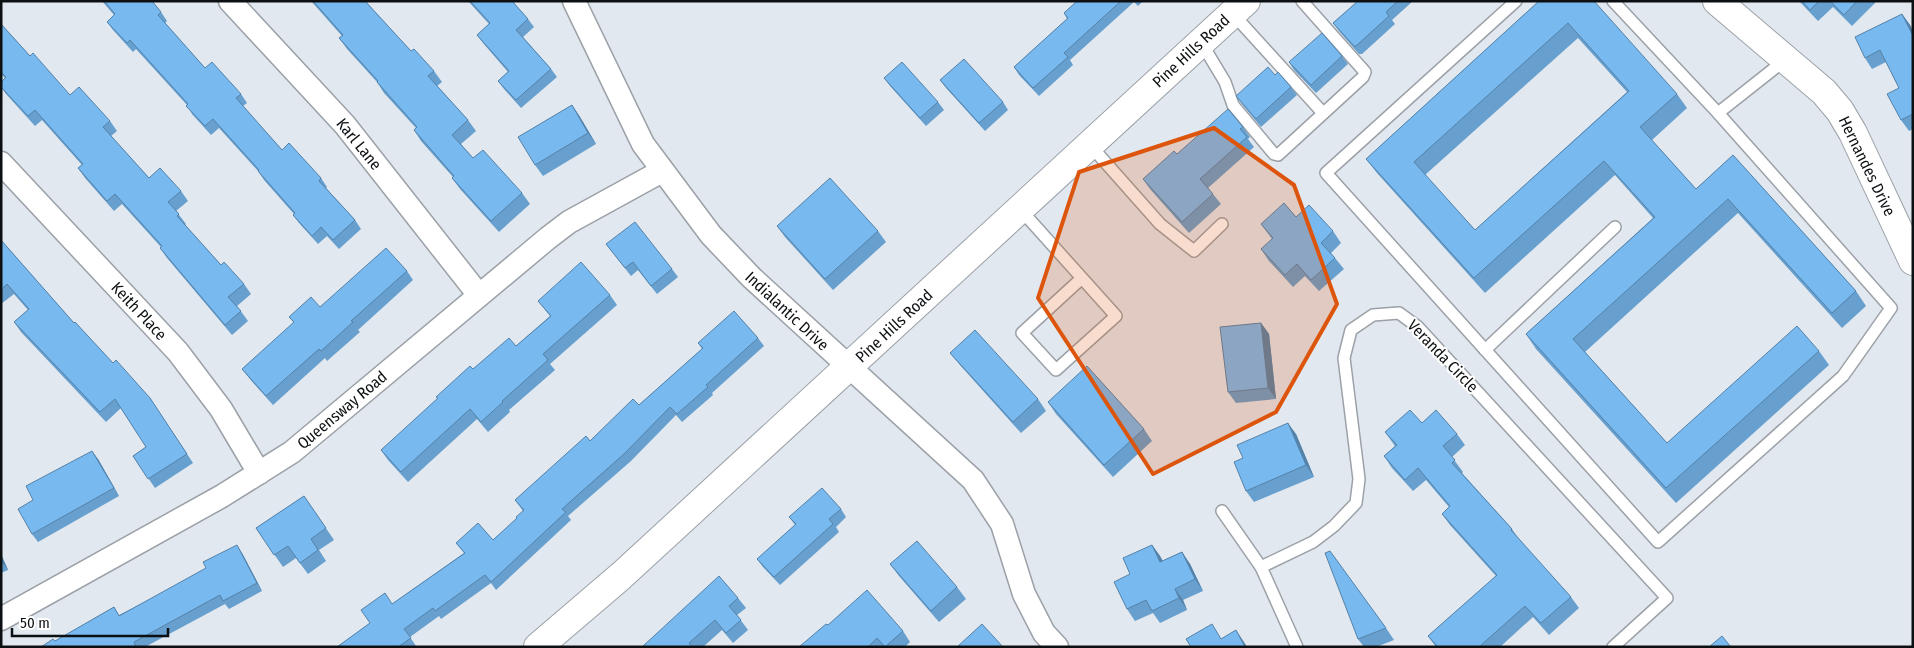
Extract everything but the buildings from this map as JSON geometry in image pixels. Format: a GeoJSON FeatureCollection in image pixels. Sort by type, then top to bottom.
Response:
{"type":"FeatureCollection","features":[{"type":"Feature","properties":{"kind":"main road","name":"Hernandes Drive"},"geometry":{"type":"LineString","coordinates":[[1717,1],[1824,92],[1840,111],[1853,133],[1913,261]]}},
{"type":"Feature","properties":{"kind":"main road","name":"Pine Hills Road"},"geometry":{"type":"LineString","coordinates":[[543,645],[848,368],[1239,7]]}},
{"type":"Feature","properties":{"kind":"street","name":"Karl Lane"},"geometry":{"type":"LineString","coordinates":[[230,1],[345,125],[478,294]]}},
{"type":"Feature","properties":{"kind":"street","name":"Indialantic Drive"},"geometry":{"type":"LineString","coordinates":[[574,1],[643,144],[727,254],[848,368],[973,480],[1002,524],[1024,594],[1044,633],[1057,647]]}},
{"type":"Feature","properties":{"kind":"street","name":"Keith Place"},"geometry":{"type":"LineString","coordinates":[[1,163],[178,352],[221,409],[259,473]]}},
{"type":"Feature","properties":{"kind":"street","name":"Queensway Road"},"geometry":{"type":"LineString","coordinates":[[1,619],[222,496],[292,452],[316,434],[478,294],[568,222],[662,171]]}},
{"type":"Feature","properties":{"kind":"lane"},"geometry":{"type":"LineString","coordinates":[[1201,42],[1226,82],[1232,105],[1274,154],[1278,154],[1323,114],[1365,72],[1302,1]]}},
{"type":"Feature","properties":{"kind":"lane"},"geometry":{"type":"LineString","coordinates":[[1516,1],[1326,173],[1658,542],[1843,376],[1891,308],[1718,113],[1613,1]]}},
{"type":"Feature","properties":{"kind":"lane"},"geometry":{"type":"LineString","coordinates":[[1239,7],[1323,114]]}},
{"type":"Feature","properties":{"kind":"lane"},"geometry":{"type":"LineString","coordinates":[[1718,113],[1785,60]]}},
{"type":"Feature","properties":{"kind":"lane"},"geometry":{"type":"LineString","coordinates":[[1090,145],[1160,224],[1194,251],[1222,224]]}},
{"type":"Feature","properties":{"kind":"lane"},"geometry":{"type":"LineString","coordinates":[[1020,209],[1082,278],[1116,316],[1056,370],[1022,333],[1082,278]]}},
{"type":"Feature","properties":{"kind":"lane"},"geometry":{"type":"LineString","coordinates":[[1485,350],[1616,226]]}},
{"type":"Feature","properties":{"kind":"lane","name":"Veranda Circle"},"geometry":{"type":"LineString","coordinates":[[1262,567],[1313,542],[1334,526],[1356,503],[1359,479],[1344,358],[1351,330],[1372,315],[1399,312],[1418,327],[1667,598],[1613,647]]}},
{"type":"Feature","properties":{"kind":"lane"},"geometry":{"type":"LineString","coordinates":[[1222,511],[1262,567],[1297,647]]}},
{"type":"Feature","properties":{"kind":"highlighted area"},"geometry":{"type":"Polygon","coordinates":[[[1214,128],[1294,185],[1337,304],[1276,412],[1153,474],[1038,298],[1079,172],[1214,128]]]}}]}
